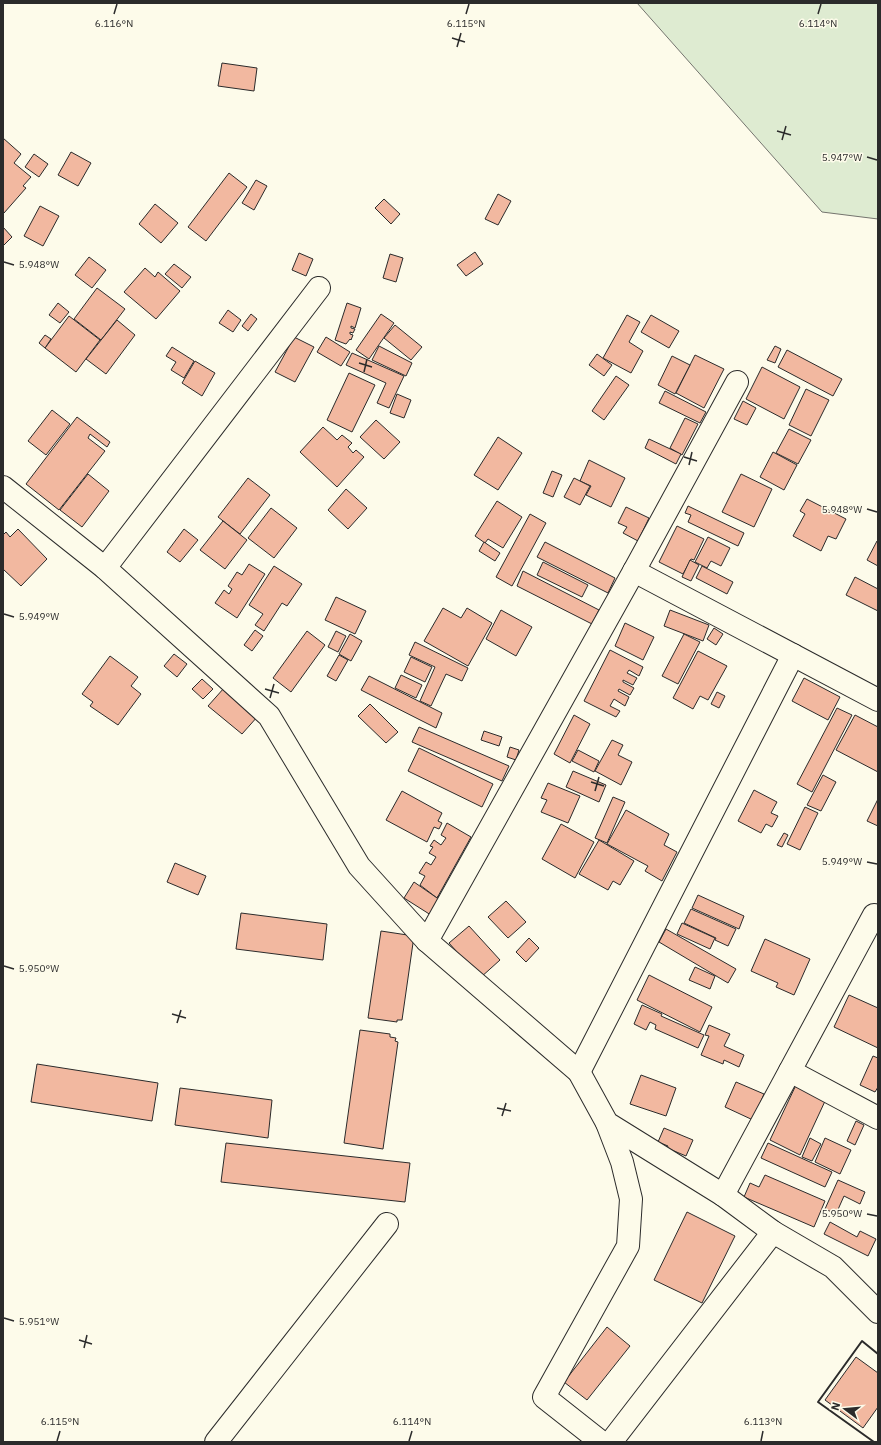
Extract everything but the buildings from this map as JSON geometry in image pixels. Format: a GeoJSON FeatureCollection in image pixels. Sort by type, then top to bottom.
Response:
{"type":"FeatureCollection","features":[{"type":"Feature","properties":{"kind":"street"},"geometry":{"type":"LineString","coordinates":[[105,568],[319,288]]}},
{"type":"Feature","properties":{"kind":"street"},"geometry":{"type":"LineString","coordinates":[[427,941],[634,571],[737,382]]}},
{"type":"Feature","properties":{"kind":"street"},"geometry":{"type":"LineString","coordinates":[[3,486],[105,568],[269,716],[359,866],[427,941],[579,1072],[607,1123],[622,1162],[631,1199],[628,1246],[544,1397],[601,1442]]}},
{"type":"Feature","properties":{"kind":"street"},"geometry":{"type":"LineString","coordinates":[[634,571],[878,700]]}},
{"type":"Feature","properties":{"kind":"street"},"geometry":{"type":"LineString","coordinates":[[579,1072],[793,654]]}},
{"type":"Feature","properties":{"kind":"street"},"geometry":{"type":"LineString","coordinates":[[723,1195],[874,915],[878,917]]}},
{"type":"Feature","properties":{"kind":"street"},"geometry":{"type":"LineString","coordinates":[[790,1071],[878,1118]]}},
{"type":"Feature","properties":{"kind":"street"},"geometry":{"type":"LineString","coordinates":[[607,1123],[723,1195],[773,1232],[833,1267],[878,1312]]}},
{"type":"Feature","properties":{"kind":"street"},"geometry":{"type":"LineString","coordinates":[[216,1442],[388,1224]]}},
{"type":"Feature","properties":{"kind":"street"},"geometry":{"type":"LineString","coordinates":[[611,1442],[773,1232]]}},
{"type":"Feature","properties":{"kind":"green space"},"geometry":{"type":"Polygon","coordinates":[[[637,3],[878,3],[878,219],[822,212],[637,3]]]}},
{"type":"Feature","properties":{"kind":"wall"},"geometry":{"type":"LineString","coordinates":[[874,1442],[818,1402],[862,1341],[878,1354]]}}]}
